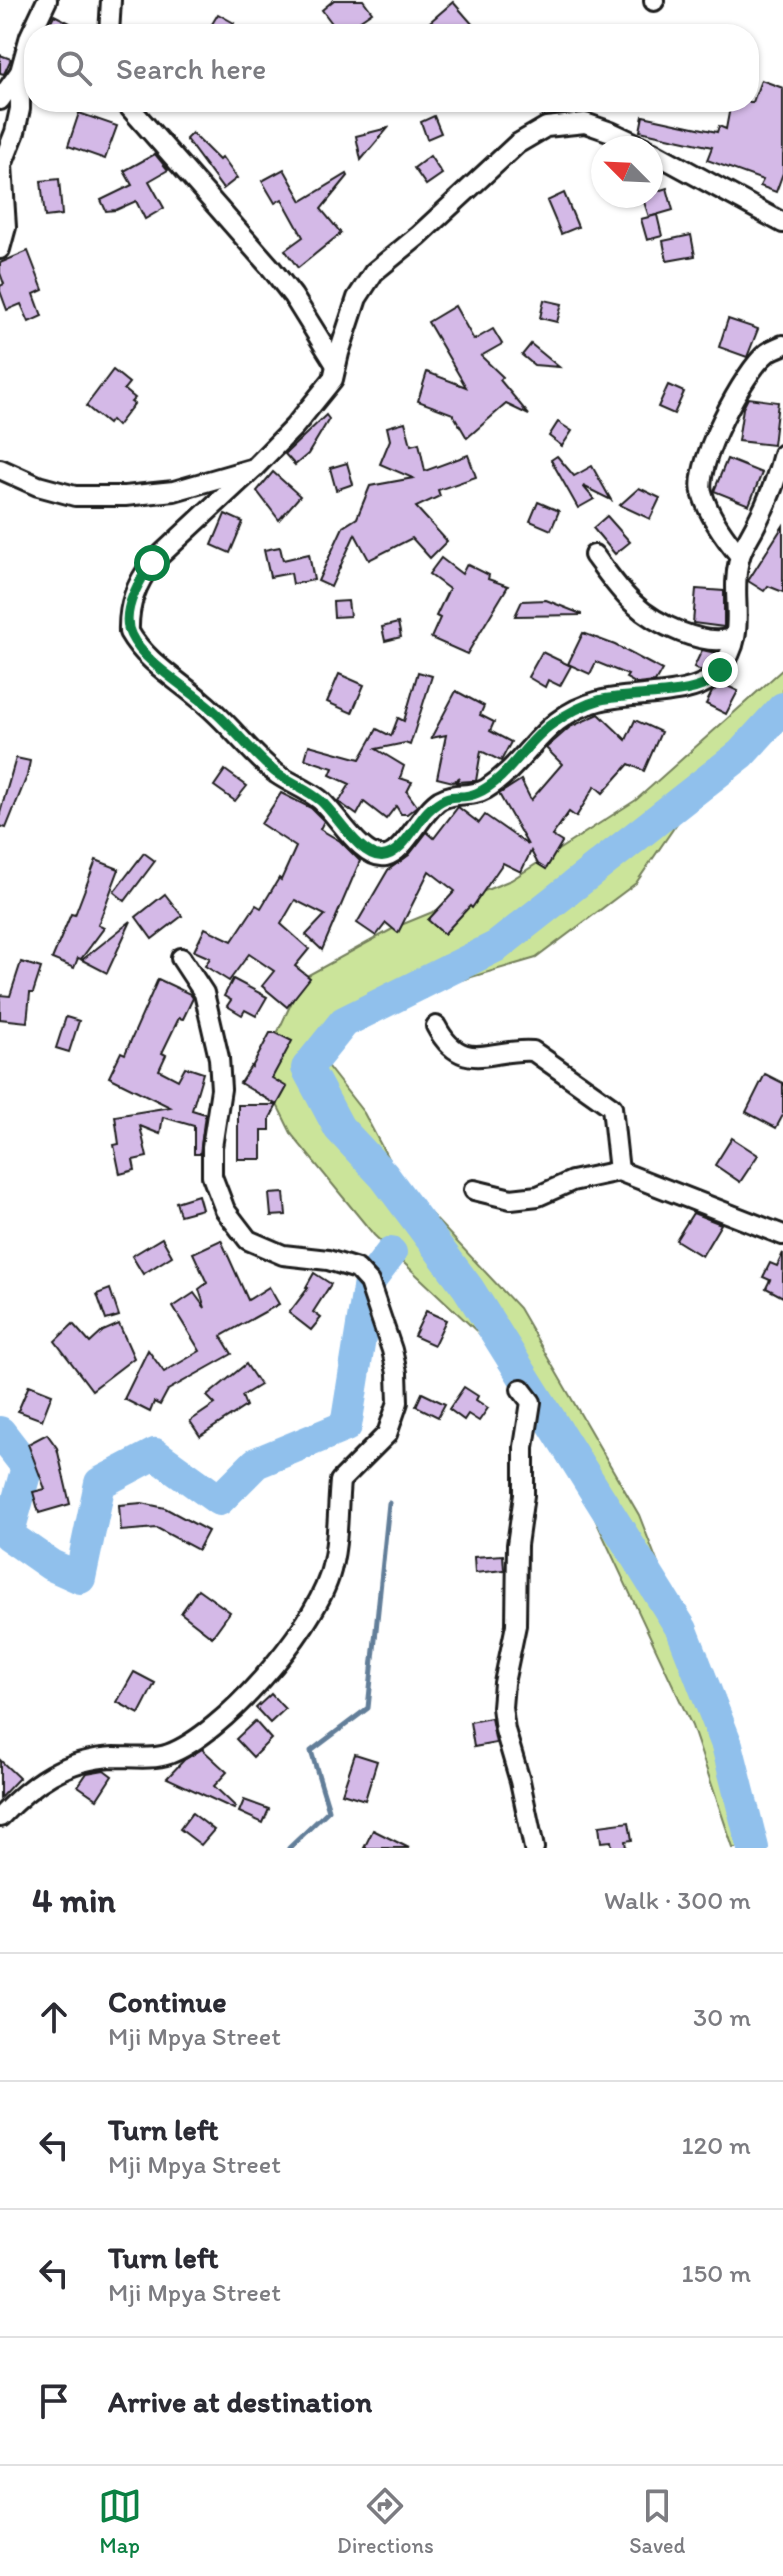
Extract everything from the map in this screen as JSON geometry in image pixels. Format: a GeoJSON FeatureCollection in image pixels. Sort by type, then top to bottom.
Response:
{"type":"FeatureCollection","features":[{"type":"Feature","properties":{"kind":"street"},"geometry":{"type":"LineString","coordinates":[[36,24],[47,0]]}},
{"type":"Feature","properties":{"kind":"street"},"geometry":{"type":"LineString","coordinates":[[110,24],[111,0]]}},
{"type":"Feature","properties":{"kind":"street"},"geometry":{"type":"LineString","coordinates":[[0,249],[6,227],[2,165],[20,109],[20,72],[24,58]]}},
{"type":"Feature","properties":{"kind":"street"},"geometry":{"type":"LineString","coordinates":[[0,100],[20,72]]}},
{"type":"Feature","properties":{"kind":"street"},"geometry":{"type":"LineString","coordinates":[[134,112],[278,277],[336,365]]}},
{"type":"Feature","properties":{"kind":"street"},"geometry":{"type":"LineString","coordinates":[[620,136],[585,123],[546,127],[517,144],[418,236],[374,272],[357,298],[333,379],[294,427],[254,468],[152,563],[133,597],[129,632],[148,657],[217,713],[277,774],[319,799],[360,845],[374,855],[385,856],[396,850],[440,800],[453,795],[474,795],[489,787],[508,771],[547,727],[575,708],[610,698],[708,683],[720,670],[739,625],[737,571],[740,556],[769,497],[783,454]]}},
{"type":"Feature","properties":{"kind":"street"},"geometry":{"type":"LineString","coordinates":[[663,158],[783,223]]}},
{"type":"Feature","properties":{"kind":"street"},"geometry":{"type":"LineString","coordinates":[[783,326],[783,336]]}},
{"type":"Feature","properties":{"kind":"street"},"geometry":{"type":"LineString","coordinates":[[740,556],[718,526],[702,491],[702,479],[706,461],[737,393],[766,354],[783,345]]}},
{"type":"Feature","properties":{"kind":"street"},"geometry":{"type":"LineString","coordinates":[[0,469],[38,486],[75,496],[125,496],[174,491],[254,468]]}},
{"type":"Feature","properties":{"kind":"street"},"geometry":{"type":"LineString","coordinates":[[594,555],[635,606],[650,615],[700,639],[725,641],[735,637]]}},
{"type":"Feature","properties":{"kind":"street"},"geometry":{"type":"LineString","coordinates":[[0,1817],[32,1785],[60,1769],[92,1758],[168,1754],[201,1734],[241,1700],[281,1659],[310,1615],[328,1578],[336,1545],[340,1481],[387,1434],[398,1402],[397,1373],[369,1282],[357,1269],[328,1260],[283,1255],[248,1240],[225,1210],[212,1176],[212,1147],[221,1089],[219,1058],[204,993],[181,958]]}},
{"type":"Feature","properties":{"kind":"street"},"geometry":{"type":"LineString","coordinates":[[436,1026],[453,1050],[476,1057],[489,1058],[518,1050],[533,1051],[612,1107],[619,1171]]}},
{"type":"Feature","properties":{"kind":"street"},"geometry":{"type":"LineString","coordinates":[[474,1190],[511,1199],[538,1196],[572,1181],[619,1171],[783,1235]]}},
{"type":"Feature","properties":{"kind":"street"},"geometry":{"type":"LineString","coordinates":[[521,1389],[531,1402],[524,1447],[524,1495],[517,1545],[516,1625],[502,1707],[534,1848]]}},
{"type":"Feature","properties":{"kind":"green space"},"geometry":{"type":"Polygon","coordinates":[[[783,669],[783,718],[693,800],[636,883],[536,958],[407,996],[361,1014],[314,1049],[364,1113],[400,1181],[519,1308],[639,1515],[709,1695],[754,1848],[733,1848],[692,1726],[531,1382],[374,1235],[292,1135],[260,1070],[303,978],[396,927],[511,880],[636,800],[783,669]]]}},
{"type":"Feature","properties":{"kind":"building"},"geometry":{"type":"Polygon","coordinates":[[[334,0],[363,0],[372,12],[355,24],[332,24],[322,10],[334,0]]]}},
{"type":"Feature","properties":{"kind":"building"},"geometry":{"type":"Polygon","coordinates":[[[453,2],[472,24],[428,24],[453,2]]]}},
{"type":"Feature","properties":{"kind":"building"},"geometry":{"type":"Polygon","coordinates":[[[218,14],[234,23],[233,24],[212,24],[218,14]]]}},
{"type":"Feature","properties":{"kind":"building"},"geometry":{"type":"Polygon","coordinates":[[[54,15],[70,23],[70,24],[50,24],[54,15]]]}},
{"type":"Feature","properties":{"kind":"building"},"geometry":{"type":"Polygon","coordinates":[[[0,55],[11,59],[4,74],[0,73],[0,55]]]}},
{"type":"Feature","properties":{"kind":"building"},"geometry":{"type":"Polygon","coordinates":[[[761,80],[783,88],[783,173],[776,192],[760,186],[763,180],[707,160],[712,147],[640,131],[643,116],[717,132],[719,126],[726,129],[729,112],[759,112],[761,80]]]}},
{"type":"Feature","properties":{"kind":"building"},"geometry":{"type":"Polygon","coordinates":[[[79,113],[117,126],[105,159],[68,146],[79,113]]]}},
{"type":"Feature","properties":{"kind":"building"},"geometry":{"type":"Polygon","coordinates":[[[434,116],[441,133],[427,139],[421,122],[434,116]]]}},
{"type":"Feature","properties":{"kind":"building"},"geometry":{"type":"Polygon","coordinates":[[[388,128],[361,160],[356,136],[388,128]]]}},
{"type":"Feature","properties":{"kind":"building"},"geometry":{"type":"Polygon","coordinates":[[[192,133],[219,160],[222,157],[237,178],[223,189],[186,139],[192,133]]]}},
{"type":"Feature","properties":{"kind":"building"},"geometry":{"type":"Polygon","coordinates":[[[155,154],[168,170],[149,181],[164,208],[145,219],[136,201],[106,211],[101,200],[132,185],[124,171],[155,154]]]}},
{"type":"Feature","properties":{"kind":"building"},"geometry":{"type":"Polygon","coordinates":[[[430,156],[442,174],[426,185],[414,168],[430,156]]]}},
{"type":"Feature","properties":{"kind":"building"},"geometry":{"type":"Polygon","coordinates":[[[284,169],[302,201],[348,176],[321,209],[341,233],[298,268],[285,250],[303,237],[282,199],[275,203],[262,181],[284,169]]]}},
{"type":"Feature","properties":{"kind":"building"},"geometry":{"type":"Polygon","coordinates":[[[59,179],[62,215],[45,217],[41,181],[59,179]]]}},
{"type":"Feature","properties":{"kind":"building"},"geometry":{"type":"Polygon","coordinates":[[[667,188],[673,210],[649,217],[646,208],[663,208],[663,189],[667,188]]]}},
{"type":"Feature","properties":{"kind":"building"},"geometry":{"type":"Polygon","coordinates":[[[564,193],[578,227],[561,234],[547,201],[564,193]]]}},
{"type":"Feature","properties":{"kind":"building"},"geometry":{"type":"Polygon","coordinates":[[[657,215],[662,236],[647,240],[641,219],[657,215]]]}},
{"type":"Feature","properties":{"kind":"building"},"geometry":{"type":"Polygon","coordinates":[[[691,235],[695,256],[667,261],[663,241],[691,235]]]}},
{"type":"Feature","properties":{"kind":"building"},"geometry":{"type":"Polygon","coordinates":[[[28,251],[43,290],[34,294],[42,316],[29,322],[21,304],[7,310],[0,291],[0,286],[4,284],[0,263],[28,251]]]}},
{"type":"Feature","properties":{"kind":"building"},"geometry":{"type":"Polygon","coordinates":[[[544,300],[562,304],[557,322],[540,318],[544,300]]]}},
{"type":"Feature","properties":{"kind":"building"},"geometry":{"type":"Polygon","coordinates":[[[455,306],[474,340],[493,329],[502,344],[481,356],[503,377],[500,380],[529,415],[506,404],[467,438],[453,414],[418,401],[427,372],[466,387],[428,322],[455,306]]]}},
{"type":"Feature","properties":{"kind":"building"},"geometry":{"type":"Polygon","coordinates":[[[728,319],[758,329],[747,357],[719,347],[728,319]]]}},
{"type":"Feature","properties":{"kind":"building"},"geometry":{"type":"Polygon","coordinates":[[[531,344],[559,367],[534,365],[522,355],[531,344]]]}},
{"type":"Feature","properties":{"kind":"building"},"geometry":{"type":"Polygon","coordinates":[[[113,370],[129,383],[124,389],[135,398],[131,402],[134,404],[117,426],[111,420],[108,424],[86,406],[113,370]]]}},
{"type":"Feature","properties":{"kind":"building"},"geometry":{"type":"Polygon","coordinates":[[[668,385],[684,392],[674,414],[658,407],[668,385]]]}},
{"type":"Feature","properties":{"kind":"building"},"geometry":{"type":"Polygon","coordinates":[[[748,398],[778,402],[773,445],[738,441],[743,408],[748,398]]]}},
{"type":"Feature","properties":{"kind":"building"},"geometry":{"type":"Polygon","coordinates":[[[326,415],[329,419],[308,454],[295,465],[285,454],[326,415]]]}},
{"type":"Feature","properties":{"kind":"building"},"geometry":{"type":"Polygon","coordinates":[[[405,422],[411,445],[419,443],[425,471],[468,455],[476,477],[438,490],[440,496],[416,507],[447,541],[430,558],[412,538],[369,560],[355,534],[331,587],[318,581],[343,527],[357,518],[370,486],[413,478],[380,464],[390,440],[387,427],[405,422]]]}},
{"type":"Feature","properties":{"kind":"building"},"geometry":{"type":"Polygon","coordinates":[[[558,422],[572,431],[562,446],[549,436],[558,422]]]}},
{"type":"Feature","properties":{"kind":"building"},"geometry":{"type":"Polygon","coordinates":[[[557,456],[574,476],[592,466],[611,500],[583,486],[594,499],[578,508],[551,460],[557,456]]]}},
{"type":"Feature","properties":{"kind":"building"},"geometry":{"type":"Polygon","coordinates":[[[727,459],[762,473],[749,505],[714,491],[727,459]]]}},
{"type":"Feature","properties":{"kind":"building"},"geometry":{"type":"Polygon","coordinates":[[[347,463],[353,484],[336,490],[330,468],[347,463]]]}},
{"type":"Feature","properties":{"kind":"building"},"geometry":{"type":"Polygon","coordinates":[[[273,472],[300,496],[279,520],[257,491],[273,472]]]}},
{"type":"Feature","properties":{"kind":"building"},"geometry":{"type":"Polygon","coordinates":[[[639,488],[660,498],[650,519],[620,505],[639,488]]]}},
{"type":"Feature","properties":{"kind":"building"},"geometry":{"type":"Polygon","coordinates":[[[538,502],[559,511],[551,530],[530,521],[538,502]]]}},
{"type":"Feature","properties":{"kind":"building"},"geometry":{"type":"Polygon","coordinates":[[[225,514],[243,522],[230,553],[212,545],[225,514]]]}},
{"type":"Feature","properties":{"kind":"building"},"geometry":{"type":"Polygon","coordinates":[[[607,516],[630,542],[615,554],[593,528],[607,516]]]}},
{"type":"Feature","properties":{"kind":"building"},"geometry":{"type":"Polygon","coordinates":[[[783,526],[783,592],[768,586],[764,591],[748,581],[783,526]]]}},
{"type":"Feature","properties":{"kind":"building"},"geometry":{"type":"Polygon","coordinates":[[[280,547],[283,560],[309,554],[314,580],[293,584],[291,573],[270,577],[264,550],[280,547]]]}},
{"type":"Feature","properties":{"kind":"building"},"geometry":{"type":"Polygon","coordinates":[[[441,558],[462,574],[467,564],[489,575],[488,579],[508,586],[467,654],[431,638],[440,618],[436,616],[449,589],[429,574],[441,558]]]}},
{"type":"Feature","properties":{"kind":"building"},"geometry":{"type":"Polygon","coordinates":[[[696,589],[724,591],[724,627],[693,623],[696,589]]]}},
{"type":"Feature","properties":{"kind":"building"},"geometry":{"type":"Polygon","coordinates":[[[546,600],[581,615],[515,616],[522,601],[546,600]]]}},
{"type":"Feature","properties":{"kind":"building"},"geometry":{"type":"Polygon","coordinates":[[[348,601],[350,616],[334,617],[333,602],[348,601]]]}},
{"type":"Feature","properties":{"kind":"building"},"geometry":{"type":"Polygon","coordinates":[[[398,623],[401,637],[385,641],[382,627],[398,623]]]}},
{"type":"Feature","properties":{"kind":"building"},"geometry":{"type":"Polygon","coordinates":[[[583,633],[615,645],[662,670],[655,682],[637,684],[626,678],[628,675],[596,662],[590,674],[568,664],[583,633]]]}},
{"type":"Feature","properties":{"kind":"building"},"geometry":{"type":"Polygon","coordinates":[[[702,650],[716,653],[701,671],[694,667],[702,650]]]}},
{"type":"Feature","properties":{"kind":"building"},"geometry":{"type":"Polygon","coordinates":[[[542,652],[571,666],[560,686],[548,680],[545,687],[528,677],[542,652]]]}},
{"type":"Feature","properties":{"kind":"building"},"geometry":{"type":"Polygon","coordinates":[[[418,672],[432,676],[410,745],[405,743],[376,749],[404,766],[400,778],[412,782],[407,792],[417,806],[407,814],[401,814],[396,806],[386,819],[364,802],[357,815],[339,802],[350,784],[330,775],[333,768],[305,759],[309,745],[360,759],[377,729],[391,736],[398,718],[404,721],[418,672]]]}},
{"type":"Feature","properties":{"kind":"building"},"geometry":{"type":"Polygon","coordinates":[[[339,674],[364,685],[352,713],[327,702],[339,674]]]}},
{"type":"Feature","properties":{"kind":"building"},"geometry":{"type":"Polygon","coordinates":[[[723,684],[738,691],[726,714],[706,704],[712,692],[723,684]]]}},
{"type":"Feature","properties":{"kind":"building"},"geometry":{"type":"Polygon","coordinates":[[[456,691],[484,706],[480,715],[494,722],[490,731],[511,742],[501,761],[481,751],[476,781],[456,782],[460,777],[453,782],[437,778],[446,735],[431,738],[456,691]]]}},
{"type":"Feature","properties":{"kind":"building"},"geometry":{"type":"Polygon","coordinates":[[[599,714],[626,740],[635,720],[661,732],[644,771],[629,764],[603,793],[595,786],[576,817],[569,812],[552,836],[562,842],[546,869],[538,864],[531,851],[521,872],[503,863],[472,908],[470,906],[444,934],[428,920],[455,891],[429,871],[398,933],[386,923],[376,936],[357,923],[388,870],[409,855],[427,832],[434,838],[458,807],[479,823],[485,815],[528,845],[499,794],[521,780],[531,800],[562,764],[546,748],[570,727],[599,714]]]}},
{"type":"Feature","properties":{"kind":"building"},"geometry":{"type":"Polygon","coordinates":[[[16,758],[30,761],[6,828],[0,826],[0,813],[16,758]]]}},
{"type":"Feature","properties":{"kind":"building"},"geometry":{"type":"Polygon","coordinates":[[[225,770],[247,786],[235,801],[214,786],[225,770]]]}},
{"type":"Feature","properties":{"kind":"building"},"geometry":{"type":"Polygon","coordinates":[[[281,793],[311,808],[324,821],[320,829],[340,841],[360,861],[322,950],[306,935],[325,915],[295,900],[281,924],[309,949],[295,966],[310,978],[287,1007],[262,986],[274,971],[249,954],[229,981],[205,966],[210,958],[194,951],[205,928],[232,941],[256,905],[261,908],[279,878],[281,880],[296,847],[261,824],[281,793]]]}},
{"type":"Feature","properties":{"kind":"building"},"geometry":{"type":"Polygon","coordinates":[[[144,853],[155,861],[125,901],[114,892],[144,853]]]}},
{"type":"Feature","properties":{"kind":"building"},"geometry":{"type":"Polygon","coordinates":[[[96,860],[119,869],[98,925],[104,928],[81,959],[78,958],[74,968],[52,959],[71,914],[75,915],[96,860]]]}},
{"type":"Feature","properties":{"kind":"building"},"geometry":{"type":"Polygon","coordinates":[[[165,894],[182,916],[152,939],[136,917],[165,894]]]}},
{"type":"Feature","properties":{"kind":"building"},"geometry":{"type":"Polygon","coordinates":[[[131,921],[107,973],[82,960],[131,921]]]}},
{"type":"Feature","properties":{"kind":"building"},"geometry":{"type":"Polygon","coordinates":[[[21,962],[41,968],[33,993],[30,993],[27,1022],[0,1019],[0,995],[10,996],[21,962]]]}},
{"type":"Feature","properties":{"kind":"building"},"geometry":{"type":"Polygon","coordinates":[[[158,979],[193,998],[162,1053],[166,1055],[159,1070],[178,1080],[185,1067],[203,1073],[192,1110],[205,1114],[200,1154],[194,1154],[194,1126],[163,1117],[160,1134],[140,1126],[147,1157],[133,1160],[135,1170],[120,1174],[114,1145],[119,1144],[115,1116],[170,1107],[109,1077],[121,1052],[125,1054],[158,979]]]}},
{"type":"Feature","properties":{"kind":"building"},"geometry":{"type":"Polygon","coordinates":[[[233,979],[267,997],[256,1016],[245,1010],[242,1015],[227,1006],[231,1000],[224,996],[233,979]]]}},
{"type":"Feature","properties":{"kind":"building"},"geometry":{"type":"Polygon","coordinates":[[[66,1017],[79,1021],[69,1052],[56,1048],[66,1017]]]}},
{"type":"Feature","properties":{"kind":"building"},"geometry":{"type":"Polygon","coordinates":[[[270,1033],[292,1041],[272,1078],[287,1087],[277,1105],[240,1083],[270,1033]]]}},
{"type":"Feature","properties":{"kind":"building"},"geometry":{"type":"Polygon","coordinates":[[[765,1074],[783,1083],[783,1115],[776,1128],[746,1112],[765,1074]]]}},
{"type":"Feature","properties":{"kind":"building"},"geometry":{"type":"Polygon","coordinates":[[[238,1105],[277,1105],[270,1118],[270,1130],[262,1130],[262,1159],[238,1159],[238,1105]]]}},
{"type":"Feature","properties":{"kind":"building"},"geometry":{"type":"Polygon","coordinates":[[[732,1138],[758,1155],[740,1182],[715,1165],[732,1138]]]}},
{"type":"Feature","properties":{"kind":"building"},"geometry":{"type":"Polygon","coordinates":[[[284,1193],[286,1215],[271,1216],[269,1194],[284,1193]]]}},
{"type":"Feature","properties":{"kind":"building"},"geometry":{"type":"Polygon","coordinates":[[[198,1195],[202,1209],[180,1215],[176,1202],[198,1195]]]}},
{"type":"Feature","properties":{"kind":"building"},"geometry":{"type":"Polygon","coordinates":[[[693,1213],[721,1224],[702,1256],[676,1240],[693,1213]]]}},
{"type":"Feature","properties":{"kind":"building"},"geometry":{"type":"Polygon","coordinates":[[[162,1238],[172,1256],[143,1274],[132,1256],[162,1238]]]}},
{"type":"Feature","properties":{"kind":"building"},"geometry":{"type":"Polygon","coordinates":[[[221,1240],[248,1300],[269,1287],[279,1304],[221,1336],[232,1354],[168,1390],[160,1405],[154,1402],[150,1412],[124,1399],[148,1350],[164,1372],[200,1351],[173,1307],[194,1293],[205,1308],[199,1289],[207,1283],[193,1253],[221,1240]]]}},
{"type":"Feature","properties":{"kind":"building"},"geometry":{"type":"Polygon","coordinates":[[[783,1253],[783,1297],[766,1288],[770,1280],[763,1277],[770,1263],[777,1266],[783,1253]]]}},
{"type":"Feature","properties":{"kind":"building"},"geometry":{"type":"Polygon","coordinates":[[[314,1273],[331,1284],[313,1312],[321,1318],[311,1330],[289,1313],[308,1288],[314,1273]]]}},
{"type":"Feature","properties":{"kind":"building"},"geometry":{"type":"Polygon","coordinates":[[[110,1289],[119,1316],[106,1320],[97,1294],[110,1289]]]}},
{"type":"Feature","properties":{"kind":"building"},"geometry":{"type":"Polygon","coordinates":[[[426,1311],[446,1320],[434,1345],[414,1336],[426,1311]]]}},
{"type":"Feature","properties":{"kind":"building"},"geometry":{"type":"Polygon","coordinates":[[[73,1324],[90,1343],[103,1331],[119,1324],[134,1358],[92,1390],[55,1341],[73,1324]]]}},
{"type":"Feature","properties":{"kind":"building"},"geometry":{"type":"Polygon","coordinates":[[[246,1364],[260,1385],[242,1396],[246,1406],[200,1436],[190,1421],[215,1404],[207,1396],[246,1364]]]}},
{"type":"Feature","properties":{"kind":"building"},"geometry":{"type":"Polygon","coordinates":[[[29,1385],[52,1394],[42,1420],[18,1411],[29,1385]]]}},
{"type":"Feature","properties":{"kind":"building"},"geometry":{"type":"Polygon","coordinates":[[[464,1387],[478,1396],[476,1400],[488,1408],[479,1421],[468,1414],[464,1420],[449,1409],[464,1387]]]}},
{"type":"Feature","properties":{"kind":"building"},"geometry":{"type":"Polygon","coordinates":[[[422,1393],[445,1404],[438,1417],[416,1406],[422,1393]]]}},
{"type":"Feature","properties":{"kind":"building"},"geometry":{"type":"Polygon","coordinates":[[[47,1434],[57,1448],[70,1504],[39,1513],[33,1492],[45,1489],[28,1444],[47,1434]]]}},
{"type":"Feature","properties":{"kind":"building"},"geometry":{"type":"Polygon","coordinates":[[[142,1503],[165,1508],[208,1531],[198,1550],[157,1528],[121,1531],[119,1505],[142,1503]]]}},
{"type":"Feature","properties":{"kind":"building"},"geometry":{"type":"Polygon","coordinates":[[[503,1555],[504,1570],[475,1573],[474,1557],[503,1555]]]}},
{"type":"Feature","properties":{"kind":"building"},"geometry":{"type":"Polygon","coordinates":[[[198,1589],[230,1612],[212,1637],[181,1613],[198,1589]]]}},
{"type":"Feature","properties":{"kind":"building"},"geometry":{"type":"Polygon","coordinates":[[[134,1672],[155,1683],[139,1714],[117,1702],[134,1672]]]}},
{"type":"Feature","properties":{"kind":"building"},"geometry":{"type":"Polygon","coordinates":[[[271,1694],[285,1709],[270,1723],[256,1708],[271,1694]]]}},
{"type":"Feature","properties":{"kind":"building"},"geometry":{"type":"Polygon","coordinates":[[[491,1718],[496,1743],[474,1747],[470,1722],[491,1718]]]}},
{"type":"Feature","properties":{"kind":"building"},"geometry":{"type":"Polygon","coordinates":[[[255,1721],[271,1739],[253,1757],[236,1739],[255,1721]]]}},
{"type":"Feature","properties":{"kind":"building"},"geometry":{"type":"Polygon","coordinates":[[[202,1749],[227,1772],[214,1786],[236,1807],[234,1809],[167,1778],[184,1760],[202,1749]]]}},
{"type":"Feature","properties":{"kind":"building"},"geometry":{"type":"Polygon","coordinates":[[[355,1754],[377,1761],[365,1800],[342,1793],[355,1754]]]}},
{"type":"Feature","properties":{"kind":"building"},"geometry":{"type":"Polygon","coordinates":[[[0,1760],[19,1778],[0,1798],[0,1760]]]}},
{"type":"Feature","properties":{"kind":"building"},"geometry":{"type":"Polygon","coordinates":[[[104,1770],[112,1776],[97,1799],[78,1786],[87,1773],[104,1770]]]}},
{"type":"Feature","properties":{"kind":"building"},"geometry":{"type":"Polygon","coordinates":[[[244,1800],[269,1809],[263,1823],[239,1812],[244,1800]]]}},
{"type":"Feature","properties":{"kind":"building"},"geometry":{"type":"Polygon","coordinates":[[[192,1813],[214,1830],[201,1845],[180,1829],[192,1813]]]}},
{"type":"Feature","properties":{"kind":"building"},"geometry":{"type":"Polygon","coordinates":[[[629,1822],[632,1840],[625,1841],[626,1848],[612,1848],[611,1841],[601,1842],[599,1826],[629,1822]]]}},
{"type":"Feature","properties":{"kind":"building"},"geometry":{"type":"Polygon","coordinates":[[[373,1830],[409,1848],[364,1848],[373,1830]]]}},
{"type":"Feature","properties":{"kind":"waterway"},"geometry":{"type":"LineString","coordinates":[[753,1848],[727,1745],[682,1630],[468,1288],[384,1176],[339,1128],[307,1068],[344,1022],[497,946],[741,754],[783,708]]}},
{"type":"Feature","properties":{"kind":"waterway"},"geometry":{"type":"LineString","coordinates":[[0,1432],[27,1467],[8,1535],[51,1565],[80,1578],[100,1483],[155,1454],[219,1500],[256,1463],[346,1426],[369,1282],[391,1253]]}},
{"type":"Feature","properties":{"kind":"waterway"},"geometry":{"type":"LineString","coordinates":[[289,1848],[329,1810],[311,1751],[368,1708],[389,1503]]}},
{"type":"Feature","properties":{"kind":"route"},"geometry":{"type":"LineString","coordinates":[[152,563],[133,597],[129,617],[129,632],[136,644],[217,713],[277,774],[319,799],[360,845],[374,855],[385,856],[396,850],[440,800],[453,795],[474,795],[489,787],[508,771],[547,727],[575,708],[620,696],[684,689],[708,683],[720,670]]}}]}
